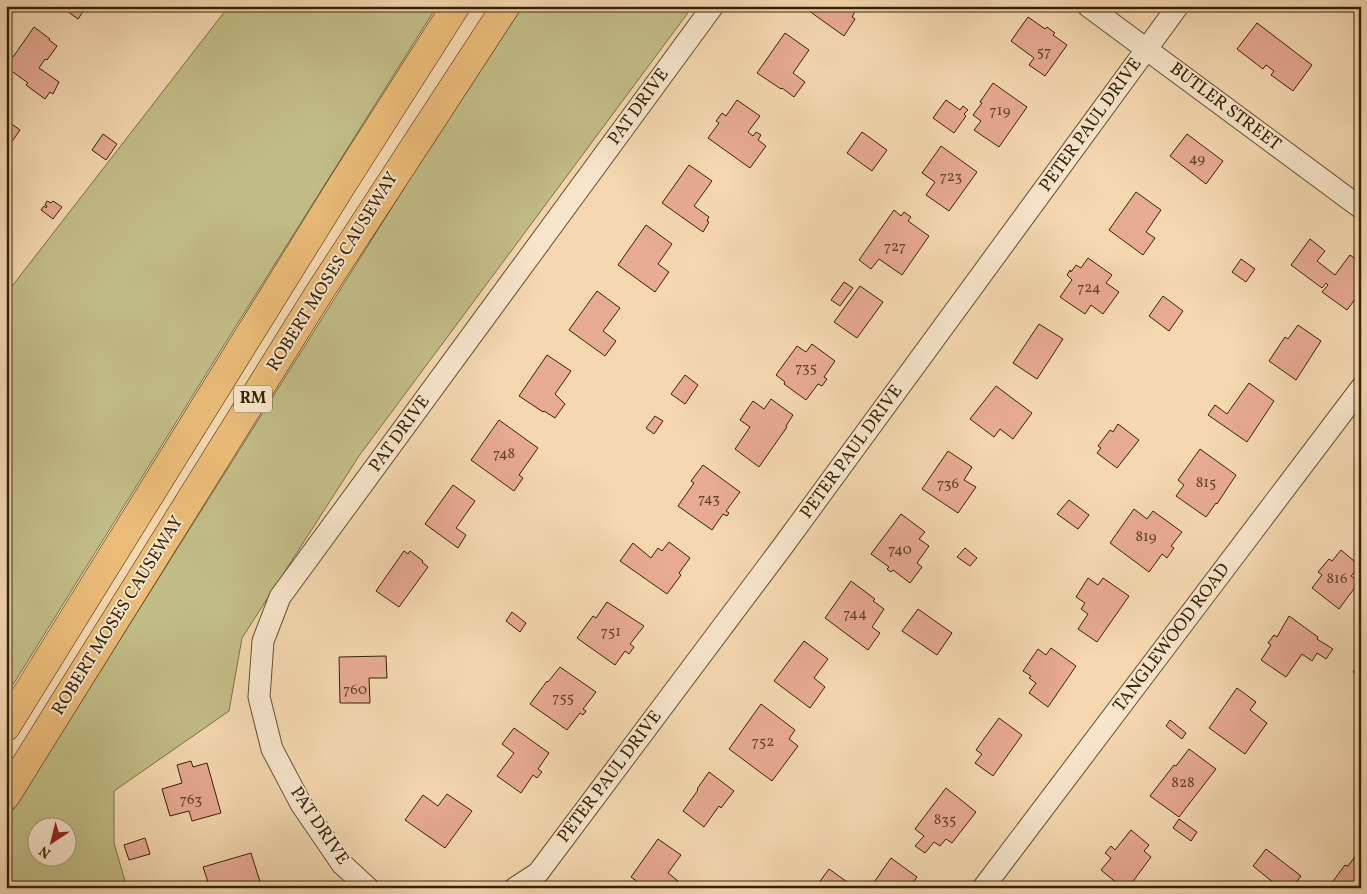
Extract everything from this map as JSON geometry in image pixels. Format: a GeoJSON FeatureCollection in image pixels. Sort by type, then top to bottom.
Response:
{"type":"FeatureCollection","features":[{"type":"Feature","properties":{"kind":"highway","name":"ROBERT MOSES CAUSEWAY"},"geometry":{"type":"LineString","coordinates":[[6,727],[342,185],[456,6]]}},
{"type":"Feature","properties":{"kind":"highway","name":"ROBERT MOSES CAUSEWAY"},"geometry":{"type":"LineString","coordinates":[[6,796],[314,301],[506,6]]}},
{"type":"Feature","properties":{"kind":"street","name":"PAT DRIVE"},"geometry":{"type":"LineString","coordinates":[[368,888],[342,864],[301,804],[272,749],[260,697],[263,641],[280,597],[713,6]]}},
{"type":"Feature","properties":{"kind":"street","name":"BUTLER STREET"},"geometry":{"type":"LineString","coordinates":[[1088,6],[1361,208]]}},
{"type":"Feature","properties":{"kind":"street","name":"PETER PAUL DRIVE"},"geometry":{"type":"LineString","coordinates":[[515,888],[538,873],[556,850],[783,546],[1178,6]]}},
{"type":"Feature","properties":{"kind":"street","name":"TANGLEWOOD ROAD"},"geometry":{"type":"LineString","coordinates":[[983,888],[1361,388]]}},
{"type":"Feature","properties":{"kind":"shaded area"},"geometry":{"type":"Polygon","coordinates":[[[229,6],[437,6],[6,696],[6,294],[229,6]]]}},
{"type":"Feature","properties":{"kind":"shaded area"},"geometry":{"type":"Polygon","coordinates":[[[523,6],[693,6],[359,456],[242,638],[229,711],[114,791],[114,843],[127,888],[6,888],[6,821],[457,104],[523,6]]]}},
{"type":"Feature","properties":{"kind":"building"},"geometry":{"type":"Polygon","coordinates":[[[60,6],[87,6],[78,19],[60,6]]]}},
{"type":"Feature","properties":{"kind":"building"},"geometry":{"type":"Polygon","coordinates":[[[806,6],[850,6],[856,10],[852,17],[855,19],[844,36],[805,8],[806,6]]]}},
{"type":"Feature","properties":{"kind":"building"},"geometry":{"type":"Polygon","coordinates":[[[1028,17],[1045,29],[1047,27],[1055,33],[1053,35],[1067,45],[1045,76],[1029,65],[1034,58],[1011,41],[1028,17]]]}},
{"type":"Feature","properties":{"kind":"building"},"geometry":{"type":"Polygon","coordinates":[[[1257,23],[1312,65],[1293,91],[1271,75],[1274,71],[1266,65],[1263,69],[1237,49],[1257,23]]]}},
{"type":"Feature","properties":{"kind":"building"},"geometry":{"type":"Polygon","coordinates":[[[34,27],[57,46],[39,68],[59,82],[53,94],[50,92],[45,99],[26,85],[28,83],[6,67],[6,56],[8,53],[13,57],[34,27]]]}},
{"type":"Feature","properties":{"kind":"building"},"geometry":{"type":"Polygon","coordinates":[[[785,33],[809,50],[793,73],[805,82],[794,97],[757,73],[785,33]]]}},
{"type":"Feature","properties":{"kind":"building"},"geometry":{"type":"Polygon","coordinates":[[[993,83],[1027,107],[999,147],[974,130],[981,121],[973,115],[993,83]]]}},
{"type":"Feature","properties":{"kind":"building"},"geometry":{"type":"Polygon","coordinates":[[[737,100],[760,116],[748,132],[753,136],[756,132],[761,135],[758,140],[766,146],[750,168],[708,138],[719,123],[716,121],[722,113],[726,116],[737,100]]]}},
{"type":"Feature","properties":{"kind":"building"},"geometry":{"type":"Polygon","coordinates":[[[946,100],[960,110],[963,106],[968,110],[954,133],[933,118],[946,100]]]}},
{"type":"Feature","properties":{"kind":"building"},"geometry":{"type":"Polygon","coordinates":[[[6,120],[20,130],[6,150],[6,120]]]}},
{"type":"Feature","properties":{"kind":"building"},"geometry":{"type":"Polygon","coordinates":[[[862,132],[887,150],[872,171],[847,153],[862,132]]]}},
{"type":"Feature","properties":{"kind":"building"},"geometry":{"type":"Polygon","coordinates":[[[103,134],[117,144],[106,160],[92,150],[103,134]]]}},
{"type":"Feature","properties":{"kind":"building"},"geometry":{"type":"Polygon","coordinates":[[[1187,134],[1223,161],[1206,184],[1170,156],[1187,134]]]}},
{"type":"Feature","properties":{"kind":"building"},"geometry":{"type":"Polygon","coordinates":[[[941,146],[977,172],[949,211],[926,195],[935,182],[922,173],[941,146]]]}},
{"type":"Feature","properties":{"kind":"building"},"geometry":{"type":"Polygon","coordinates":[[[689,165],[712,181],[694,206],[709,217],[707,221],[709,222],[703,232],[662,203],[689,165]]]}},
{"type":"Feature","properties":{"kind":"building"},"geometry":{"type":"Polygon","coordinates":[[[1136,192],[1161,210],[1146,232],[1155,238],[1143,255],[1109,230],[1136,192]]]}},
{"type":"Feature","properties":{"kind":"building"},"geometry":{"type":"Polygon","coordinates":[[[47,201],[51,203],[53,201],[62,207],[53,219],[41,210],[44,206],[46,208],[47,201]]]}},
{"type":"Feature","properties":{"kind":"building"},"geometry":{"type":"Polygon","coordinates":[[[894,210],[901,216],[904,212],[911,217],[908,221],[929,236],[902,275],[879,259],[871,269],[859,260],[894,210]]]}},
{"type":"Feature","properties":{"kind":"building"},"geometry":{"type":"Polygon","coordinates":[[[646,225],[672,244],[658,264],[669,272],[655,292],[618,265],[646,225]]]}},
{"type":"Feature","properties":{"kind":"building"},"geometry":{"type":"Polygon","coordinates":[[[1310,239],[1325,251],[1317,261],[1335,275],[1350,255],[1361,263],[1361,291],[1347,310],[1322,292],[1328,285],[1326,283],[1322,288],[1291,265],[1310,239]]]}},
{"type":"Feature","properties":{"kind":"building"},"geometry":{"type":"Polygon","coordinates":[[[1088,258],[1112,275],[1106,283],[1119,292],[1103,314],[1091,305],[1085,314],[1060,297],[1072,280],[1067,275],[1070,270],[1071,272],[1076,265],[1081,268],[1088,258]]]}},
{"type":"Feature","properties":{"kind":"building"},"geometry":{"type":"Polygon","coordinates":[[[1241,259],[1255,269],[1246,282],[1232,272],[1241,259]]]}},
{"type":"Feature","properties":{"kind":"building"},"geometry":{"type":"Polygon","coordinates":[[[844,282],[853,288],[840,306],[831,300],[844,282]]]}},
{"type":"Feature","properties":{"kind":"building"},"geometry":{"type":"Polygon","coordinates":[[[860,286],[883,302],[857,338],[834,322],[860,286]]]}},
{"type":"Feature","properties":{"kind":"building"},"geometry":{"type":"Polygon","coordinates":[[[597,291],[620,308],[603,331],[616,341],[605,356],[569,330],[597,291]]]}},
{"type":"Feature","properties":{"kind":"building"},"geometry":{"type":"Polygon","coordinates":[[[1163,296],[1183,311],[1169,331],[1149,316],[1163,296]]]}},
{"type":"Feature","properties":{"kind":"building"},"geometry":{"type":"Polygon","coordinates":[[[1039,324],[1063,339],[1037,379],[1013,363],[1039,324]]]}},
{"type":"Feature","properties":{"kind":"building"},"geometry":{"type":"Polygon","coordinates":[[[1298,325],[1321,341],[1296,380],[1269,361],[1285,337],[1288,339],[1298,325]]]}},
{"type":"Feature","properties":{"kind":"building"},"geometry":{"type":"Polygon","coordinates":[[[812,344],[835,361],[824,377],[827,379],[822,386],[818,384],[806,400],[784,384],[785,382],[776,375],[797,346],[806,352],[812,344]]]}},
{"type":"Feature","properties":{"kind":"building"},"geometry":{"type":"Polygon","coordinates":[[[547,355],[571,371],[555,394],[565,404],[555,418],[519,396],[547,355]]]}},
{"type":"Feature","properties":{"kind":"building"},"geometry":{"type":"Polygon","coordinates":[[[685,375],[698,385],[685,404],[671,394],[685,375]]]}},
{"type":"Feature","properties":{"kind":"building"},"geometry":{"type":"Polygon","coordinates":[[[1249,383],[1274,401],[1247,442],[1208,415],[1215,405],[1227,414],[1249,383]]]}},
{"type":"Feature","properties":{"kind":"building"},"geometry":{"type":"Polygon","coordinates":[[[996,386],[1032,413],[1013,439],[1000,429],[994,437],[970,419],[996,386]]]}},
{"type":"Feature","properties":{"kind":"building"},"geometry":{"type":"Polygon","coordinates":[[[771,399],[793,415],[787,427],[759,467],[735,449],[750,427],[740,420],[753,401],[764,409],[771,399]]]}},
{"type":"Feature","properties":{"kind":"building"},"geometry":{"type":"Polygon","coordinates":[[[655,416],[663,421],[654,434],[646,428],[655,416]]]}},
{"type":"Feature","properties":{"kind":"building"},"geometry":{"type":"Polygon","coordinates":[[[499,420],[538,448],[519,475],[523,478],[514,491],[471,460],[499,420]]]}},
{"type":"Feature","properties":{"kind":"building"},"geometry":{"type":"Polygon","coordinates":[[[1118,424],[1139,440],[1117,468],[1097,453],[1101,448],[1098,446],[1110,430],[1113,432],[1118,424]]]}},
{"type":"Feature","properties":{"kind":"building"},"geometry":{"type":"Polygon","coordinates":[[[1200,449],[1236,475],[1206,517],[1176,496],[1184,485],[1178,480],[1200,449]]]}},
{"type":"Feature","properties":{"kind":"building"},"geometry":{"type":"Polygon","coordinates":[[[948,451],[972,467],[964,480],[976,487],[958,513],[922,489],[948,451]]]}},
{"type":"Feature","properties":{"kind":"building"},"geometry":{"type":"Polygon","coordinates":[[[703,465],[740,492],[726,511],[729,513],[727,516],[723,514],[712,530],[678,506],[694,483],[691,481],[703,465]]]}},
{"type":"Feature","properties":{"kind":"building"},"geometry":{"type":"Polygon","coordinates":[[[453,485],[475,501],[456,528],[466,535],[458,548],[425,524],[453,485]]]}},
{"type":"Feature","properties":{"kind":"building"},"geometry":{"type":"Polygon","coordinates":[[[1069,500],[1089,515],[1078,529],[1057,514],[1069,500]]]}},
{"type":"Feature","properties":{"kind":"building"},"geometry":{"type":"Polygon","coordinates":[[[1134,509],[1147,519],[1153,511],[1182,532],[1171,546],[1174,548],[1167,558],[1162,554],[1149,572],[1110,543],[1134,509]]]}},
{"type":"Feature","properties":{"kind":"building"},"geometry":{"type":"Polygon","coordinates":[[[901,514],[925,532],[919,539],[929,546],[917,563],[922,567],[910,583],[893,570],[891,572],[887,569],[889,567],[871,554],[901,514]]]}},
{"type":"Feature","properties":{"kind":"building"},"geometry":{"type":"Polygon","coordinates":[[[669,542],[690,558],[679,573],[681,575],[667,594],[620,561],[633,543],[651,558],[658,548],[662,551],[669,542]]]}},
{"type":"Feature","properties":{"kind":"building"},"geometry":{"type":"Polygon","coordinates":[[[965,548],[977,558],[970,566],[957,557],[965,548]]]}},
{"type":"Feature","properties":{"kind":"building"},"geometry":{"type":"Polygon","coordinates":[[[1341,550],[1360,566],[1351,576],[1359,582],[1339,609],[1312,588],[1322,575],[1318,572],[1329,559],[1332,561],[1341,550]]]}},
{"type":"Feature","properties":{"kind":"building"},"geometry":{"type":"Polygon","coordinates":[[[404,551],[408,554],[410,551],[428,567],[399,607],[376,591],[404,551]]]}},
{"type":"Feature","properties":{"kind":"building"},"geometry":{"type":"Polygon","coordinates":[[[1088,578],[1098,585],[1103,578],[1129,596],[1097,642],[1078,629],[1088,614],[1081,609],[1085,603],[1076,597],[1088,578]]]}},
{"type":"Feature","properties":{"kind":"building"},"geometry":{"type":"Polygon","coordinates":[[[851,581],[875,599],[873,601],[884,609],[872,627],[880,633],[868,650],[825,618],[851,581]]]}},
{"type":"Feature","properties":{"kind":"building"},"geometry":{"type":"Polygon","coordinates":[[[607,602],[644,626],[630,644],[634,647],[629,654],[625,651],[615,665],[577,638],[593,616],[596,618],[607,602]]]}},
{"type":"Feature","properties":{"kind":"building"},"geometry":{"type":"Polygon","coordinates":[[[918,609],[952,633],[937,655],[902,631],[918,609]]]}},
{"type":"Feature","properties":{"kind":"building"},"geometry":{"type":"Polygon","coordinates":[[[512,612],[526,623],[520,632],[506,621],[512,612]]]}},
{"type":"Feature","properties":{"kind":"building"},"geometry":{"type":"Polygon","coordinates":[[[1289,616],[1318,637],[1317,639],[1333,649],[1326,659],[1317,653],[1312,661],[1302,654],[1286,677],[1261,660],[1271,645],[1268,643],[1274,635],[1277,637],[1289,616]]]}},
{"type":"Feature","properties":{"kind":"building"},"geometry":{"type":"Polygon","coordinates":[[[804,641],[828,659],[814,678],[825,687],[810,708],[774,681],[804,641]]]}},
{"type":"Feature","properties":{"kind":"building"},"geometry":{"type":"Polygon","coordinates":[[[1051,648],[1076,666],[1048,707],[1029,693],[1036,683],[1029,678],[1031,676],[1023,671],[1038,649],[1046,655],[1051,648]]]}},
{"type":"Feature","properties":{"kind":"building"},"geometry":{"type":"Polygon","coordinates":[[[386,656],[387,678],[369,678],[370,703],[340,703],[339,657],[386,656]]]}},
{"type":"Feature","properties":{"kind":"building"},"geometry":{"type":"Polygon","coordinates":[[[1361,662],[1361,679],[1353,672],[1361,662]]]}},
{"type":"Feature","properties":{"kind":"building"},"geometry":{"type":"Polygon","coordinates":[[[560,667],[596,692],[583,709],[586,711],[583,715],[580,713],[567,730],[530,704],[560,667]]]}},
{"type":"Feature","properties":{"kind":"building"},"geometry":{"type":"Polygon","coordinates":[[[1237,688],[1256,702],[1250,710],[1267,723],[1245,754],[1209,728],[1237,688]]]}},
{"type":"Feature","properties":{"kind":"building"},"geometry":{"type":"Polygon","coordinates":[[[761,704],[795,730],[789,739],[798,746],[772,781],[729,749],[761,704]]]}},
{"type":"Feature","properties":{"kind":"building"},"geometry":{"type":"Polygon","coordinates":[[[999,718],[1022,735],[993,776],[975,763],[982,754],[976,750],[999,718]]]}},
{"type":"Feature","properties":{"kind":"building"},"geometry":{"type":"Polygon","coordinates":[[[1170,720],[1186,733],[1182,739],[1166,726],[1170,720]]]}},
{"type":"Feature","properties":{"kind":"building"},"geometry":{"type":"Polygon","coordinates":[[[514,728],[549,753],[538,769],[542,772],[537,778],[533,775],[521,793],[497,776],[514,753],[502,744],[514,728]]]}},
{"type":"Feature","properties":{"kind":"building"},"geometry":{"type":"Polygon","coordinates":[[[1189,749],[1216,769],[1179,817],[1150,796],[1189,749]]]}},
{"type":"Feature","properties":{"kind":"building"},"geometry":{"type":"Polygon","coordinates":[[[191,761],[193,767],[207,763],[221,813],[192,821],[189,811],[170,816],[162,789],[182,783],[177,765],[191,761]]]}},
{"type":"Feature","properties":{"kind":"building"},"geometry":{"type":"Polygon","coordinates":[[[709,772],[734,791],[721,808],[719,806],[704,827],[683,811],[709,772]]]}},
{"type":"Feature","properties":{"kind":"building"},"geometry":{"type":"Polygon","coordinates":[[[946,788],[976,812],[952,843],[946,839],[940,846],[934,842],[925,853],[915,846],[924,836],[915,829],[946,788]]]}},
{"type":"Feature","properties":{"kind":"building"},"geometry":{"type":"Polygon","coordinates":[[[447,794],[472,811],[445,848],[405,820],[423,795],[438,806],[447,794]]]}},
{"type":"Feature","properties":{"kind":"building"},"geometry":{"type":"Polygon","coordinates":[[[1179,819],[1197,832],[1191,841],[1173,828],[1179,819]]]}},
{"type":"Feature","properties":{"kind":"building"},"geometry":{"type":"Polygon","coordinates":[[[1131,830],[1149,845],[1144,851],[1151,857],[1128,888],[1123,888],[1101,870],[1111,858],[1105,853],[1111,846],[1115,850],[1131,830]]]}},
{"type":"Feature","properties":{"kind":"building"},"geometry":{"type":"Polygon","coordinates":[[[145,838],[150,854],[129,860],[124,845],[145,838]]]}},
{"type":"Feature","properties":{"kind":"building"},"geometry":{"type":"Polygon","coordinates":[[[658,839],[681,855],[668,873],[678,881],[673,888],[646,888],[631,877],[658,839]]]}},
{"type":"Feature","properties":{"kind":"building"},"geometry":{"type":"Polygon","coordinates":[[[1266,849],[1301,876],[1292,888],[1280,888],[1253,866],[1266,849]]]}},
{"type":"Feature","properties":{"kind":"building"},"geometry":{"type":"Polygon","coordinates":[[[1359,851],[1361,888],[1328,888],[1345,865],[1348,866],[1359,851]]]}},
{"type":"Feature","properties":{"kind":"building"},"geometry":{"type":"Polygon","coordinates":[[[251,853],[262,888],[210,888],[203,867],[251,853]]]}},
{"type":"Feature","properties":{"kind":"building"},"geometry":{"type":"Polygon","coordinates":[[[891,858],[917,877],[909,888],[870,888],[891,858]]]}},
{"type":"Feature","properties":{"kind":"building"},"geometry":{"type":"Polygon","coordinates":[[[829,869],[850,884],[847,888],[815,888],[829,869]]]}}]}
